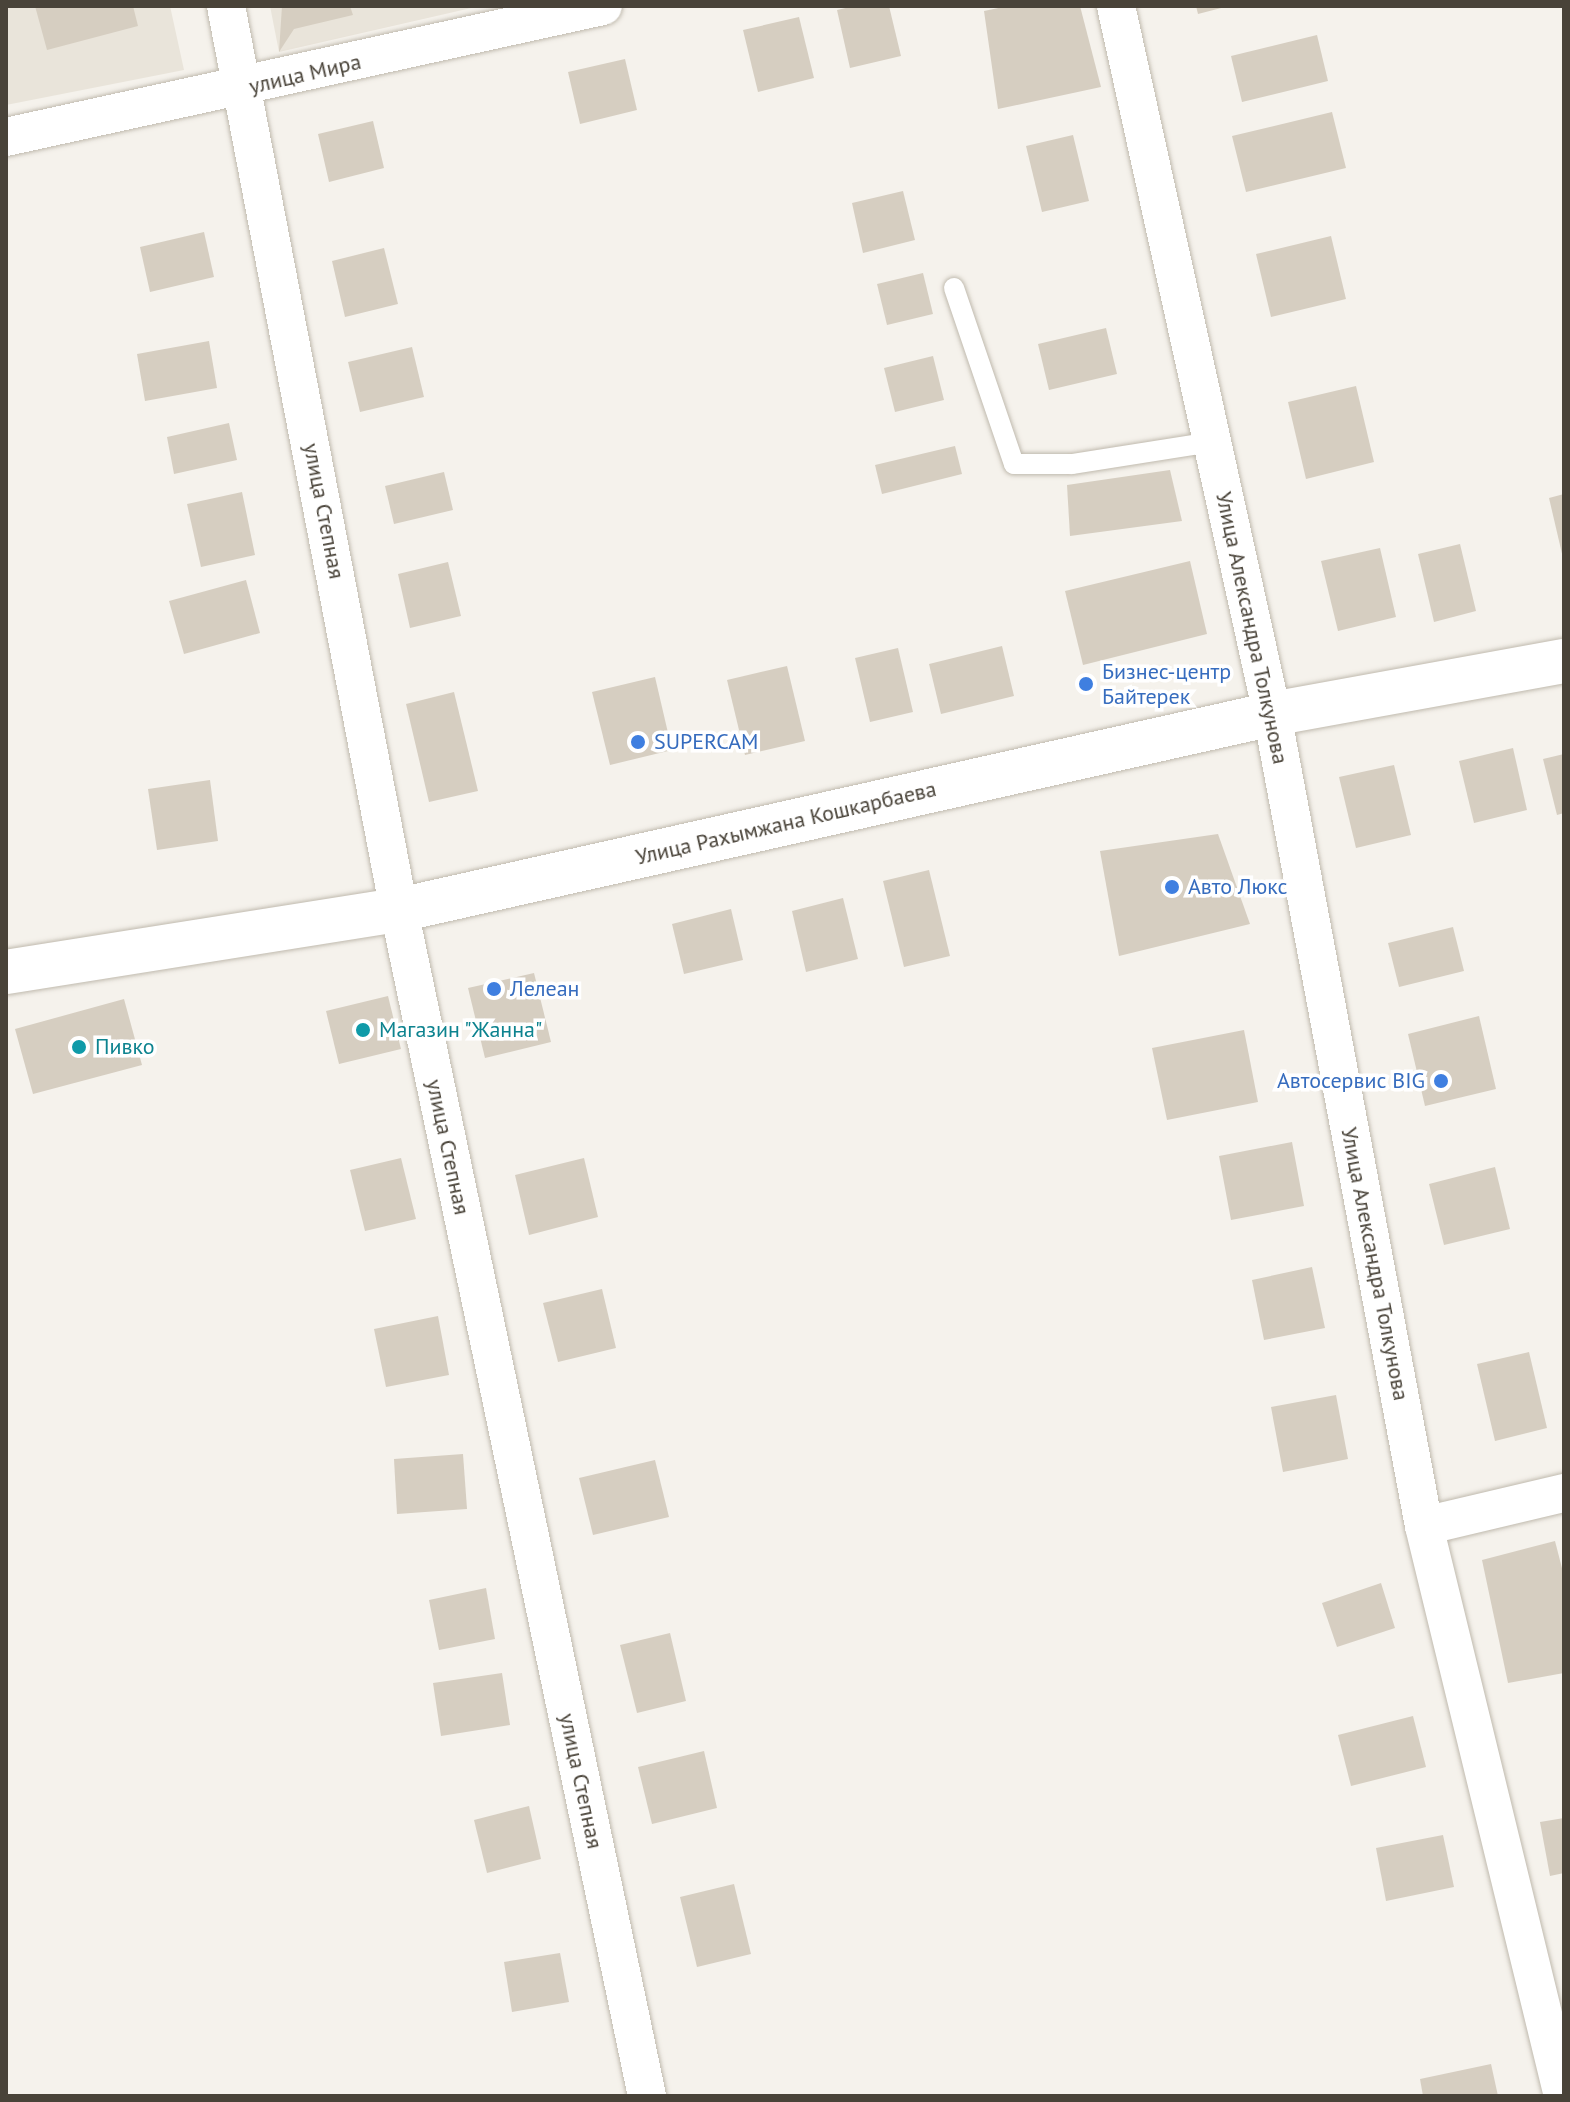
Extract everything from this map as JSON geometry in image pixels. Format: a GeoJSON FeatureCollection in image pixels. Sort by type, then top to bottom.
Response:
{"type":"FeatureCollection","features":[{"type":"Feature","properties":{"kind":"street","name":"улица Степная"},"geometry":{"type":"LineString","coordinates":[[226,6],[399,910],[647,2096]]}},
{"type":"Feature","properties":{"kind":"street","name":"улица Мира"},"geometry":{"type":"LineString","coordinates":[[6,137],[244,88],[603,6]]}},
{"type":"Feature","properties":{"kind":"street","name":"Улица Александра Толкунова"},"geometry":{"type":"LineString","coordinates":[[1116,6],[1272,714],[1424,1526],[1563,2096]]}},
{"type":"Feature","properties":{"kind":"street","name":"Улица Рахымжана Кошкарбаева"},"geometry":{"type":"LineString","coordinates":[[6,972],[399,910],[1272,714],[1564,661]]}},
{"type":"Feature","properties":{"kind":"street"},"geometry":{"type":"LineString","coordinates":[[1424,1526],[1564,1493]]}},
{"type":"Feature","properties":{"kind":"lane"},"geometry":{"type":"LineString","coordinates":[[954,288],[1014,464],[1072,464],[1212,442]]}},
{"type":"Feature","properties":{"kind":"shaded area"},"geometry":{"type":"Polygon","coordinates":[[[6,6],[170,6],[184,70],[6,105],[6,6]]]}},
{"type":"Feature","properties":{"kind":"shaded area"},"geometry":{"type":"Polygon","coordinates":[[[270,6],[480,6],[279,52],[270,6]]]}},
{"type":"Feature","properties":{"kind":"building"},"geometry":{"type":"Polygon","coordinates":[[[35,6],[133,6],[138,26],[47,50],[35,6]]]}},
{"type":"Feature","properties":{"kind":"building"},"geometry":{"type":"Polygon","coordinates":[[[282,6],[350,6],[353,15],[294,29],[279,52],[282,6]]]}},
{"type":"Feature","properties":{"kind":"building"},"geometry":{"type":"Polygon","coordinates":[[[854,6],[889,6],[901,56],[850,68],[837,10],[854,6]]]}},
{"type":"Feature","properties":{"kind":"building"},"geometry":{"type":"Polygon","coordinates":[[[1008,6],[1080,6],[1101,87],[998,109],[984,11],[1008,6]]]}},
{"type":"Feature","properties":{"kind":"building"},"geometry":{"type":"Polygon","coordinates":[[[1196,6],[1225,6],[1225,7],[1198,14],[1196,6]]]}},
{"type":"Feature","properties":{"kind":"building"},"geometry":{"type":"Polygon","coordinates":[[[799,17],[814,78],[758,92],[743,30],[799,17]]]}},
{"type":"Feature","properties":{"kind":"building"},"geometry":{"type":"Polygon","coordinates":[[[1317,35],[1328,81],[1242,102],[1231,56],[1317,35]]]}},
{"type":"Feature","properties":{"kind":"building"},"geometry":{"type":"Polygon","coordinates":[[[625,59],[637,110],[580,124],[568,72],[625,59]]]}},
{"type":"Feature","properties":{"kind":"building"},"geometry":{"type":"Polygon","coordinates":[[[1332,112],[1346,168],[1246,192],[1232,136],[1332,112]]]}},
{"type":"Feature","properties":{"kind":"building"},"geometry":{"type":"Polygon","coordinates":[[[373,121],[384,168],[329,182],[318,134],[373,121]]]}},
{"type":"Feature","properties":{"kind":"building"},"geometry":{"type":"Polygon","coordinates":[[[1073,135],[1089,201],[1042,212],[1026,146],[1073,135]]]}},
{"type":"Feature","properties":{"kind":"building"},"geometry":{"type":"Polygon","coordinates":[[[903,191],[915,240],[863,253],[852,203],[903,191]]]}},
{"type":"Feature","properties":{"kind":"building"},"geometry":{"type":"Polygon","coordinates":[[[204,232],[214,277],[150,292],[140,247],[204,232]]]}},
{"type":"Feature","properties":{"kind":"building"},"geometry":{"type":"Polygon","coordinates":[[[1331,236],[1346,299],[1271,317],[1256,254],[1331,236]]]}},
{"type":"Feature","properties":{"kind":"building"},"geometry":{"type":"Polygon","coordinates":[[[384,248],[398,304],[345,317],[332,261],[384,248]]]}},
{"type":"Feature","properties":{"kind":"building"},"geometry":{"type":"Polygon","coordinates":[[[923,273],[933,314],[887,325],[877,284],[923,273]]]}},
{"type":"Feature","properties":{"kind":"building"},"geometry":{"type":"Polygon","coordinates":[[[1106,328],[1117,374],[1049,390],[1038,344],[1106,328]]]}},
{"type":"Feature","properties":{"kind":"building"},"geometry":{"type":"Polygon","coordinates":[[[209,341],[217,388],[145,401],[137,354],[209,341]]]}},
{"type":"Feature","properties":{"kind":"building"},"geometry":{"type":"Polygon","coordinates":[[[412,347],[424,397],[360,412],[348,362],[412,347]]]}},
{"type":"Feature","properties":{"kind":"building"},"geometry":{"type":"Polygon","coordinates":[[[933,356],[944,400],[895,412],[884,368],[933,356]]]}},
{"type":"Feature","properties":{"kind":"building"},"geometry":{"type":"Polygon","coordinates":[[[1356,386],[1374,462],[1306,479],[1288,402],[1356,386]]]}},
{"type":"Feature","properties":{"kind":"building"},"geometry":{"type":"Polygon","coordinates":[[[229,423],[237,460],[174,474],[167,437],[229,423]]]}},
{"type":"Feature","properties":{"kind":"building"},"geometry":{"type":"Polygon","coordinates":[[[955,446],[962,474],[882,494],[875,465],[955,446]]]}},
{"type":"Feature","properties":{"kind":"building"},"geometry":{"type":"Polygon","coordinates":[[[1170,470],[1182,521],[1070,536],[1067,485],[1170,470]]]}},
{"type":"Feature","properties":{"kind":"building"},"geometry":{"type":"Polygon","coordinates":[[[444,472],[453,510],[394,524],[385,486],[444,472]]]}},
{"type":"Feature","properties":{"kind":"building"},"geometry":{"type":"Polygon","coordinates":[[[242,492],[255,555],[201,567],[187,504],[242,492]]]}},
{"type":"Feature","properties":{"kind":"building"},"geometry":{"type":"Polygon","coordinates":[[[1564,494],[1564,557],[1563,558],[1549,498],[1564,494]]]}},
{"type":"Feature","properties":{"kind":"building"},"geometry":{"type":"Polygon","coordinates":[[[1460,544],[1476,611],[1434,622],[1418,554],[1460,544]]]}},
{"type":"Feature","properties":{"kind":"building"},"geometry":{"type":"Polygon","coordinates":[[[1380,548],[1396,617],[1338,631],[1321,561],[1380,548]]]}},
{"type":"Feature","properties":{"kind":"building"},"geometry":{"type":"Polygon","coordinates":[[[1190,561],[1207,634],[1083,665],[1065,591],[1190,561]]]}},
{"type":"Feature","properties":{"kind":"building"},"geometry":{"type":"Polygon","coordinates":[[[448,562],[461,616],[410,628],[398,574],[448,562]]]}},
{"type":"Feature","properties":{"kind":"building"},"geometry":{"type":"Polygon","coordinates":[[[246,580],[260,633],[184,654],[169,601],[246,580]]]}},
{"type":"Feature","properties":{"kind":"building"},"geometry":{"type":"Polygon","coordinates":[[[1002,646],[1014,696],[941,714],[929,664],[1002,646]]]}},
{"type":"Feature","properties":{"kind":"building"},"geometry":{"type":"Polygon","coordinates":[[[898,648],[913,712],[870,722],[855,658],[898,648]]]}},
{"type":"Feature","properties":{"kind":"building"},"geometry":{"type":"Polygon","coordinates":[[[787,666],[805,741],[745,755],[727,680],[787,666]]]}},
{"type":"Feature","properties":{"kind":"building"},"geometry":{"type":"Polygon","coordinates":[[[655,677],[672,750],[610,765],[592,692],[655,677]]]}},
{"type":"Feature","properties":{"kind":"building"},"geometry":{"type":"Polygon","coordinates":[[[454,692],[478,791],[429,802],[406,704],[454,692]]]}},
{"type":"Feature","properties":{"kind":"building"},"geometry":{"type":"Polygon","coordinates":[[[1513,748],[1527,810],[1474,823],[1459,761],[1513,748]]]}},
{"type":"Feature","properties":{"kind":"building"},"geometry":{"type":"Polygon","coordinates":[[[1564,754],[1564,813],[1557,815],[1543,759],[1564,754]]]}},
{"type":"Feature","properties":{"kind":"building"},"geometry":{"type":"Polygon","coordinates":[[[1394,765],[1411,835],[1356,848],[1339,777],[1394,765]]]}},
{"type":"Feature","properties":{"kind":"building"},"geometry":{"type":"Polygon","coordinates":[[[210,780],[218,841],[157,850],[148,789],[210,780]]]}},
{"type":"Feature","properties":{"kind":"building","name":"Авто Люкс"},"geometry":{"type":"Polygon","coordinates":[[[1218,834],[1250,924],[1119,956],[1100,851],[1218,834]]]}},
{"type":"Feature","properties":{"kind":"building"},"geometry":{"type":"Polygon","coordinates":[[[929,870],[950,956],[904,967],[883,881],[929,870]]]}},
{"type":"Feature","properties":{"kind":"building"},"geometry":{"type":"Polygon","coordinates":[[[843,898],[858,959],[806,972],[792,911],[843,898]]]}},
{"type":"Feature","properties":{"kind":"building"},"geometry":{"type":"Polygon","coordinates":[[[731,909],[743,960],[684,974],[672,924],[731,909]]]}},
{"type":"Feature","properties":{"kind":"building"},"geometry":{"type":"Polygon","coordinates":[[[1453,927],[1464,971],[1399,987],[1388,943],[1453,927]]]}},
{"type":"Feature","properties":{"kind":"building"},"geometry":{"type":"Polygon","coordinates":[[[534,973],[551,1042],[485,1058],[468,988],[534,973]]]}},
{"type":"Feature","properties":{"kind":"building","name":"Магазин \"Жанна\""},"geometry":{"type":"Polygon","coordinates":[[[388,996],[401,1049],[339,1064],[326,1011],[388,996]]]}},
{"type":"Feature","properties":{"kind":"building","name":"Пивко"},"geometry":{"type":"Polygon","coordinates":[[[124,999],[142,1065],[33,1094],[15,1029],[124,999]]]}},
{"type":"Feature","properties":{"kind":"building"},"geometry":{"type":"Polygon","coordinates":[[[1479,1016],[1496,1089],[1425,1106],[1408,1034],[1479,1016]]]}},
{"type":"Feature","properties":{"kind":"building"},"geometry":{"type":"Polygon","coordinates":[[[1244,1030],[1258,1102],[1167,1120],[1152,1048],[1244,1030]]]}},
{"type":"Feature","properties":{"kind":"building"},"geometry":{"type":"Polygon","coordinates":[[[1292,1142],[1304,1206],[1231,1220],[1219,1156],[1292,1142]]]}},
{"type":"Feature","properties":{"kind":"building"},"geometry":{"type":"Polygon","coordinates":[[[401,1158],[416,1219],[365,1231],[350,1170],[401,1158]]]}},
{"type":"Feature","properties":{"kind":"building"},"geometry":{"type":"Polygon","coordinates":[[[584,1158],[598,1217],[529,1235],[515,1175],[584,1158]]]}},
{"type":"Feature","properties":{"kind":"building"},"geometry":{"type":"Polygon","coordinates":[[[1495,1167],[1510,1229],[1444,1245],[1429,1184],[1495,1167]]]}},
{"type":"Feature","properties":{"kind":"building"},"geometry":{"type":"Polygon","coordinates":[[[1312,1267],[1325,1328],[1264,1340],[1252,1280],[1312,1267]]]}},
{"type":"Feature","properties":{"kind":"building"},"geometry":{"type":"Polygon","coordinates":[[[602,1289],[616,1348],[558,1362],[543,1303],[602,1289]]]}},
{"type":"Feature","properties":{"kind":"building"},"geometry":{"type":"Polygon","coordinates":[[[438,1316],[449,1375],[386,1387],[374,1329],[438,1316]]]}},
{"type":"Feature","properties":{"kind":"building"},"geometry":{"type":"Polygon","coordinates":[[[1529,1352],[1547,1428],[1495,1441],[1477,1364],[1529,1352]]]}},
{"type":"Feature","properties":{"kind":"building"},"geometry":{"type":"Polygon","coordinates":[[[1336,1395],[1348,1459],[1283,1472],[1271,1407],[1336,1395]]]}},
{"type":"Feature","properties":{"kind":"building"},"geometry":{"type":"Polygon","coordinates":[[[463,1454],[467,1509],[397,1514],[394,1459],[463,1454]]]}},
{"type":"Feature","properties":{"kind":"building"},"geometry":{"type":"Polygon","coordinates":[[[655,1460],[669,1517],[593,1535],[579,1478],[655,1460]]]}},
{"type":"Feature","properties":{"kind":"building"},"geometry":{"type":"Polygon","coordinates":[[[1555,1541],[1564,1576],[1564,1673],[1508,1683],[1482,1560],[1555,1541]]]}},
{"type":"Feature","properties":{"kind":"building"},"geometry":{"type":"Polygon","coordinates":[[[1381,1583],[1395,1628],[1337,1647],[1322,1603],[1381,1583]]]}},
{"type":"Feature","properties":{"kind":"building"},"geometry":{"type":"Polygon","coordinates":[[[486,1588],[495,1639],[439,1650],[429,1600],[486,1588]]]}},
{"type":"Feature","properties":{"kind":"building"},"geometry":{"type":"Polygon","coordinates":[[[670,1633],[686,1701],[637,1713],[620,1645],[670,1633]]]}},
{"type":"Feature","properties":{"kind":"building"},"geometry":{"type":"Polygon","coordinates":[[[502,1673],[510,1725],[441,1736],[433,1683],[502,1673]]]}},
{"type":"Feature","properties":{"kind":"building"},"geometry":{"type":"Polygon","coordinates":[[[1413,1716],[1426,1767],[1351,1786],[1338,1735],[1413,1716]]]}},
{"type":"Feature","properties":{"kind":"building"},"geometry":{"type":"Polygon","coordinates":[[[704,1751],[717,1808],[652,1824],[638,1767],[704,1751]]]}},
{"type":"Feature","properties":{"kind":"building"},"geometry":{"type":"Polygon","coordinates":[[[529,1806],[541,1859],[487,1873],[474,1820],[529,1806]]]}},
{"type":"Feature","properties":{"kind":"building"},"geometry":{"type":"Polygon","coordinates":[[[1564,1818],[1564,1873],[1550,1876],[1540,1822],[1564,1818]]]}},
{"type":"Feature","properties":{"kind":"building"},"geometry":{"type":"Polygon","coordinates":[[[1443,1835],[1454,1887],[1386,1901],[1376,1848],[1443,1835]]]}},
{"type":"Feature","properties":{"kind":"building"},"geometry":{"type":"Polygon","coordinates":[[[734,1884],[751,1954],[697,1967],[680,1897],[734,1884]]]}},
{"type":"Feature","properties":{"kind":"building"},"geometry":{"type":"Polygon","coordinates":[[[560,1953],[569,2002],[512,2012],[504,1962],[560,1953]]]}},
{"type":"Feature","properties":{"kind":"building"},"geometry":{"type":"Polygon","coordinates":[[[1491,2064],[1498,2096],[1423,2096],[1420,2079],[1491,2064]]]}},
{"type":"Feature","properties":{"kind":"place","name":"Бизнес-центр Байтерек"},"geometry":{"type":"Point","coordinates":[1086,684]}},
{"type":"Feature","properties":{"kind":"place","name":"SUPERCAM"},"geometry":{"type":"Point","coordinates":[638,742]}},
{"type":"Feature","properties":{"kind":"place","name":"Авто Люкс"},"geometry":{"type":"Point","coordinates":[1172,887]}},
{"type":"Feature","properties":{"kind":"place","name":"Лелеан"},"geometry":{"type":"Point","coordinates":[494,989]}},
{"type":"Feature","properties":{"kind":"place","name":"Магазин \"Жанна\""},"geometry":{"type":"Point","coordinates":[363,1030]}},
{"type":"Feature","properties":{"kind":"place","name":"Пивко"},"geometry":{"type":"Point","coordinates":[79,1047]}},
{"type":"Feature","properties":{"kind":"place","name":"Автосервис BIG"},"geometry":{"type":"Point","coordinates":[1441,1081]}}]}
